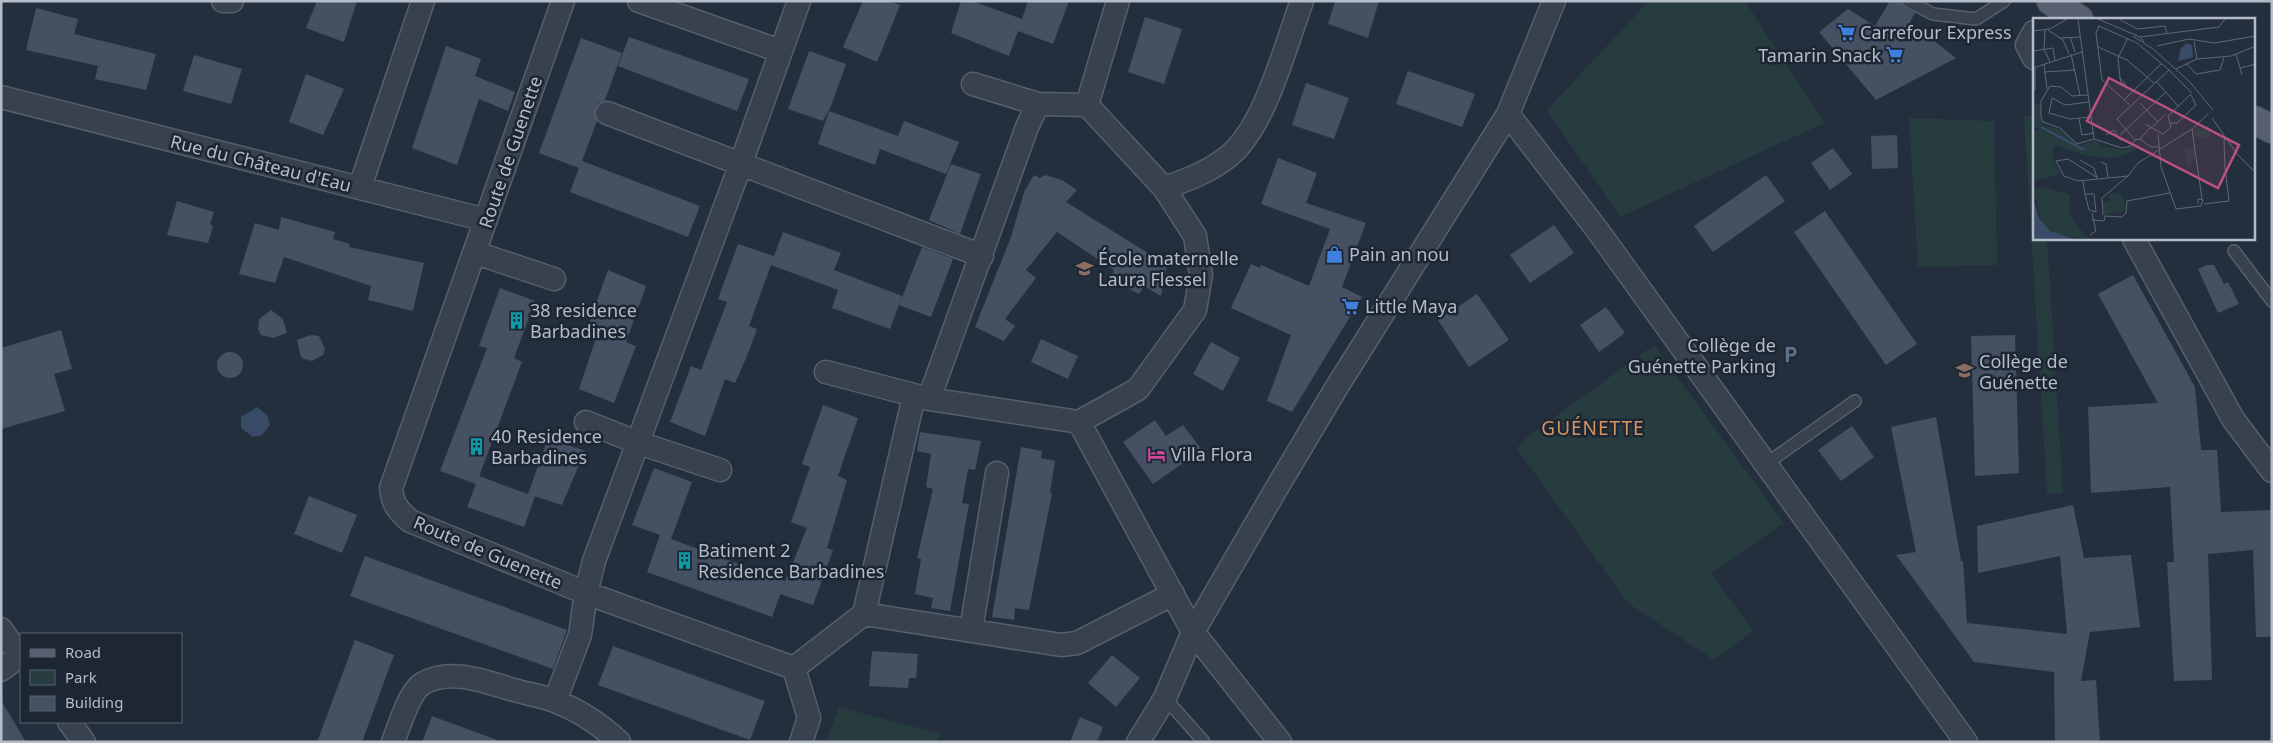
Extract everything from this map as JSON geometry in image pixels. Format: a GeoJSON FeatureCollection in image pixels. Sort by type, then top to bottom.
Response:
{"type":"FeatureCollection","features":[{"type":"Feature","properties":{"kind":"main road"},"geometry":{"type":"LineString","coordinates":[[2051,1],[2077,18]]}},
{"type":"Feature","properties":{"kind":"main road"},"geometry":{"type":"LineString","coordinates":[[2256,121],[2272,129]]}},
{"type":"Feature","properties":{"kind":"street"},"geometry":{"type":"LineString","coordinates":[[223,1],[232,1]]}},
{"type":"Feature","properties":{"kind":"street","name":"Rue du Château d'Eau"},"geometry":{"type":"LineString","coordinates":[[1,97],[360,187],[423,1]]}},
{"type":"Feature","properties":{"kind":"street","name":"Route de Guenette"},"geometry":{"type":"LineString","coordinates":[[563,1],[476,253],[391,488],[393,502],[410,521],[586,594],[794,668]]}},
{"type":"Feature","properties":{"kind":"street"},"geometry":{"type":"LineString","coordinates":[[639,1],[780,51]]}},
{"type":"Feature","properties":{"kind":"street"},"geometry":{"type":"LineString","coordinates":[[555,701],[580,635],[586,594],[594,561],[799,1]]}},
{"type":"Feature","properties":{"kind":"street"},"geometry":{"type":"LineString","coordinates":[[1087,105],[1118,1]]}},
{"type":"Feature","properties":{"kind":"street"},"geometry":{"type":"LineString","coordinates":[[1164,188],[1199,176],[1230,155],[1251,130],[1267,98],[1302,1]]}},
{"type":"Feature","properties":{"kind":"street"},"geometry":{"type":"LineString","coordinates":[[1138,742],[1165,698],[1192,632],[1335,390],[1508,114],[1554,1]]}},
{"type":"Feature","properties":{"kind":"street"},"geometry":{"type":"LineString","coordinates":[[2042,18],[2051,1]]}},
{"type":"Feature","properties":{"kind":"street"},"geometry":{"type":"LineString","coordinates":[[2033,34],[2027,45],[2033,56]]}},
{"type":"Feature","properties":{"kind":"street"},"geometry":{"type":"LineString","coordinates":[[826,372],[921,397],[1079,422],[1138,389],[1195,310],[1201,276],[1195,236],[1164,188],[1087,105],[1038,104],[973,84]]}},
{"type":"Feature","properties":{"kind":"street"},"geometry":{"type":"LineString","coordinates":[[801,742],[809,718],[794,668],[864,614],[921,397],[982,256],[1027,127],[1038,104]]}},
{"type":"Feature","properties":{"kind":"street"},"geometry":{"type":"LineString","coordinates":[[607,113],[740,166],[982,256]]}},
{"type":"Feature","properties":{"kind":"street"},"geometry":{"type":"LineString","coordinates":[[1508,114],[1593,224],[1966,742]]}},
{"type":"Feature","properties":{"kind":"street"},"geometry":{"type":"LineString","coordinates":[[360,187],[486,220]]}},
{"type":"Feature","properties":{"kind":"street"},"geometry":{"type":"LineString","coordinates":[[2135,240],[2233,419],[2272,471]]}},
{"type":"Feature","properties":{"kind":"street"},"geometry":{"type":"LineString","coordinates":[[476,253],[554,279]]}},
{"type":"Feature","properties":{"kind":"street"},"geometry":{"type":"LineString","coordinates":[[586,422],[638,443],[720,470]]}},
{"type":"Feature","properties":{"kind":"street"},"geometry":{"type":"LineString","coordinates":[[1079,422],[1192,632],[1280,742]]}},
{"type":"Feature","properties":{"kind":"street"},"geometry":{"type":"LineString","coordinates":[[971,630],[997,473]]}},
{"type":"Feature","properties":{"kind":"street"},"geometry":{"type":"LineString","coordinates":[[864,614],[1061,645],[1077,643],[1173,594]]}},
{"type":"Feature","properties":{"kind":"street"},"geometry":{"type":"LineString","coordinates":[[1,629],[20,656],[1,670]]}},
{"type":"Feature","properties":{"kind":"street"},"geometry":{"type":"LineString","coordinates":[[393,742],[411,698],[420,685],[437,678],[453,676],[469,678],[555,701],[604,727],[619,742]]}},
{"type":"Feature","properties":{"kind":"street"},"geometry":{"type":"LineString","coordinates":[[70,723],[84,742]]}},
{"type":"Feature","properties":{"kind":"lane"},"geometry":{"type":"LineString","coordinates":[[1908,1],[1933,14],[1976,19],[2004,1]]}},
{"type":"Feature","properties":{"kind":"lane"},"geometry":{"type":"LineString","coordinates":[[2234,250],[2272,301]]}},
{"type":"Feature","properties":{"kind":"lane"},"geometry":{"type":"LineString","coordinates":[[1766,464],[1855,401]]}},
{"type":"Feature","properties":{"kind":"lane"},"geometry":{"type":"LineString","coordinates":[[1165,698],[1204,742]]}},
{"type":"Feature","properties":{"kind":"green space"},"geometry":{"type":"Polygon","coordinates":[[[1649,1],[1745,1],[1824,123],[1620,217],[1547,110],[1649,1]]]}},
{"type":"Feature","properties":{"kind":"green space"},"geometry":{"type":"Polygon","coordinates":[[[2033,115],[2033,240],[2047,240],[2063,493],[2047,494],[2024,117],[2033,115]]]}},
{"type":"Feature","properties":{"kind":"green space"},"geometry":{"type":"Polygon","coordinates":[[[1909,118],[1994,121],[1997,265],[1918,267],[1909,118]]]}},
{"type":"Feature","properties":{"kind":"green space"},"geometry":{"type":"Polygon","coordinates":[[[1654,345],[1784,523],[1711,573],[1753,631],[1714,660],[1628,603],[1517,449],[1522,441],[1654,345]]]}},
{"type":"Feature","properties":{"kind":"green space"},"geometry":{"type":"Polygon","coordinates":[[[839,707],[941,734],[936,742],[826,742],[839,707]]]}},
{"type":"Feature","properties":{"kind":"water"},"geometry":{"type":"Polygon","coordinates":[[[257,407],[267,415],[270,425],[262,435],[253,437],[241,428],[241,417],[257,407]]]}},
{"type":"Feature","properties":{"kind":"building"},"geometry":{"type":"Polygon","coordinates":[[[317,1],[357,1],[344,42],[306,28],[317,1]]]}},
{"type":"Feature","properties":{"kind":"building"},"geometry":{"type":"Polygon","coordinates":[[[863,1],[889,1],[900,5],[877,62],[843,47],[863,1]]]}},
{"type":"Feature","properties":{"kind":"building"},"geometry":{"type":"Polygon","coordinates":[[[961,1],[972,1],[1022,19],[1028,1],[1069,1],[1053,44],[1018,31],[1009,56],[951,33],[961,1]]]}},
{"type":"Feature","properties":{"kind":"building"},"geometry":{"type":"Polygon","coordinates":[[[1335,1],[1379,1],[1368,38],[1328,24],[1335,1]]]}},
{"type":"Feature","properties":{"kind":"building","name":"Tamarin Snack"},"geometry":{"type":"Polygon","coordinates":[[[1890,1],[1901,1],[1904,7],[1915,13],[1910,22],[1956,58],[1876,100],[1819,32],[1848,9],[1875,26],[1890,1]]]}},
{"type":"Feature","properties":{"kind":"building"},"geometry":{"type":"Polygon","coordinates":[[[36,8],[78,19],[74,34],[156,54],[146,90],[95,79],[98,66],[26,50],[36,8]]]}},
{"type":"Feature","properties":{"kind":"building"},"geometry":{"type":"Polygon","coordinates":[[[1145,17],[1182,29],[1164,84],[1128,72],[1145,17]]]}},
{"type":"Feature","properties":{"kind":"building"},"geometry":{"type":"Polygon","coordinates":[[[629,37],[749,79],[737,111],[618,66],[629,37]]]}},
{"type":"Feature","properties":{"kind":"building"},"geometry":{"type":"Polygon","coordinates":[[[581,38],[622,53],[605,100],[598,103],[595,109],[597,121],[582,161],[700,206],[688,237],[570,192],[579,168],[539,153],[581,38]]]}},
{"type":"Feature","properties":{"kind":"building"},"geometry":{"type":"Polygon","coordinates":[[[446,46],[481,59],[475,76],[515,92],[508,111],[479,99],[457,165],[412,148],[446,46]]]}},
{"type":"Feature","properties":{"kind":"building"},"geometry":{"type":"Polygon","coordinates":[[[809,51],[846,64],[831,106],[823,121],[788,109],[809,51]]]}},
{"type":"Feature","properties":{"kind":"building"},"geometry":{"type":"Polygon","coordinates":[[[194,55],[242,69],[231,104],[183,91],[194,55]]]}},
{"type":"Feature","properties":{"kind":"building"},"geometry":{"type":"Polygon","coordinates":[[[1408,71],[1475,94],[1462,127],[1396,104],[1408,71]]]}},
{"type":"Feature","properties":{"kind":"building"},"geometry":{"type":"Polygon","coordinates":[[[306,74],[344,89],[323,135],[289,122],[306,74]]]}},
{"type":"Feature","properties":{"kind":"building"},"geometry":{"type":"Polygon","coordinates":[[[1306,83],[1349,98],[1334,139],[1292,125],[1306,83]]]}},
{"type":"Feature","properties":{"kind":"building"},"geometry":{"type":"Polygon","coordinates":[[[829,111],[898,136],[904,121],[959,142],[946,174],[880,149],[875,165],[818,144],[829,111]]]}},
{"type":"Feature","properties":{"kind":"building"},"geometry":{"type":"Polygon","coordinates":[[[1897,135],[1898,168],[1872,169],[1871,136],[1897,135]]]}},
{"type":"Feature","properties":{"kind":"building"},"geometry":{"type":"Polygon","coordinates":[[[1833,148],[1852,174],[1830,190],[1811,163],[1833,148]]]}},
{"type":"Feature","properties":{"kind":"building"},"geometry":{"type":"Polygon","coordinates":[[[1278,158],[1317,173],[1306,203],[1366,223],[1342,287],[1362,297],[1292,412],[1267,401],[1291,335],[1231,308],[1251,264],[1260,268],[1261,265],[1309,286],[1330,229],[1261,204],[1278,158]]]}},
{"type":"Feature","properties":{"kind":"building"},"geometry":{"type":"Polygon","coordinates":[[[951,164],[981,174],[960,234],[929,220],[951,164]]]}},
{"type":"Feature","properties":{"kind":"building"},"geometry":{"type":"Polygon","coordinates":[[[1034,175],[1040,178],[1045,175],[1062,180],[1077,190],[1066,202],[1167,265],[1161,296],[1144,286],[1139,294],[1110,279],[1114,270],[1057,232],[1026,270],[1036,278],[1005,319],[1015,326],[1004,341],[975,327],[1011,237],[1024,192],[1034,175]]]}},
{"type":"Feature","properties":{"kind":"building"},"geometry":{"type":"Polygon","coordinates":[[[1766,175],[1785,201],[1713,252],[1694,226],[1766,175]]]}},
{"type":"Feature","properties":{"kind":"building"},"geometry":{"type":"Polygon","coordinates":[[[177,201],[214,212],[210,224],[213,226],[208,243],[167,235],[177,201]]]}},
{"type":"Feature","properties":{"kind":"building"},"geometry":{"type":"Polygon","coordinates":[[[1825,211],[1917,344],[1886,365],[1794,232],[1825,211]]]}},
{"type":"Feature","properties":{"kind":"building"},"geometry":{"type":"Polygon","coordinates":[[[281,217],[335,232],[333,239],[350,244],[349,247],[424,263],[413,311],[368,300],[371,286],[284,257],[275,283],[239,274],[255,223],[279,230],[281,217]]]}},
{"type":"Feature","properties":{"kind":"building"},"geometry":{"type":"Polygon","coordinates":[[[1554,225],[1574,253],[1530,283],[1510,255],[1554,225]]]}},
{"type":"Feature","properties":{"kind":"building"},"geometry":{"type":"Polygon","coordinates":[[[783,232],[841,253],[834,270],[902,296],[890,329],[832,308],[838,290],[771,265],[749,326],[757,329],[747,356],[735,383],[725,379],[705,436],[670,422],[691,366],[701,370],[727,302],[718,299],[738,244],[774,256],[783,232]]]}},
{"type":"Feature","properties":{"kind":"building"},"geometry":{"type":"Polygon","coordinates":[[[922,247],[953,259],[931,317],[899,305],[922,247]]]}},
{"type":"Feature","properties":{"kind":"building"},"geometry":{"type":"Polygon","coordinates":[[[2207,265],[2214,265],[2224,284],[2228,282],[2239,304],[2218,313],[2198,269],[2207,265]]]}},
{"type":"Feature","properties":{"kind":"building"},"geometry":{"type":"Polygon","coordinates":[[[608,270],[646,286],[626,342],[636,346],[614,403],[579,389],[598,332],[587,329],[608,270]]]}},
{"type":"Feature","properties":{"kind":"building"},"geometry":{"type":"Polygon","coordinates":[[[2133,275],[2195,387],[2201,450],[2217,450],[2221,512],[2272,510],[2272,637],[2256,637],[2253,550],[2208,554],[2212,680],[2174,681],[2167,562],[2174,562],[2170,487],[2091,493],[2088,407],[2158,403],[2098,294],[2133,275]]]}},
{"type":"Feature","properties":{"kind":"building"},"geometry":{"type":"Polygon","coordinates":[[[500,288],[535,301],[514,358],[522,362],[479,476],[528,494],[548,438],[585,451],[562,505],[535,496],[524,527],[467,507],[476,484],[440,471],[487,348],[479,346],[500,288]]]}},
{"type":"Feature","properties":{"kind":"building"},"geometry":{"type":"Polygon","coordinates":[[[1477,294],[1509,340],[1469,367],[1438,320],[1477,294]]]}},
{"type":"Feature","properties":{"kind":"building"},"geometry":{"type":"Polygon","coordinates":[[[1606,307],[1625,333],[1599,352],[1580,325],[1606,307]]]}},
{"type":"Feature","properties":{"kind":"building"},"geometry":{"type":"Polygon","coordinates":[[[271,310],[283,319],[287,333],[273,338],[261,335],[258,329],[259,319],[271,310]]]}},
{"type":"Feature","properties":{"kind":"building"},"geometry":{"type":"Polygon","coordinates":[[[61,330],[72,369],[54,374],[65,411],[1,429],[1,348],[61,330]]]}},
{"type":"Feature","properties":{"kind":"building"},"geometry":{"type":"Polygon","coordinates":[[[311,335],[319,336],[325,349],[323,355],[312,361],[302,358],[297,340],[311,335]]]}},
{"type":"Feature","properties":{"kind":"building"},"geometry":{"type":"Polygon","coordinates":[[[2015,335],[2019,473],[1975,476],[1971,336],[2015,335]]]}},
{"type":"Feature","properties":{"kind":"building"},"geometry":{"type":"Polygon","coordinates":[[[1041,339],[1078,356],[1068,379],[1031,362],[1041,339]]]}},
{"type":"Feature","properties":{"kind":"building"},"geometry":{"type":"Polygon","coordinates":[[[1211,342],[1240,358],[1223,391],[1193,374],[1211,342]]]}},
{"type":"Feature","properties":{"kind":"building"},"geometry":{"type":"Polygon","coordinates":[[[230,352],[239,356],[243,365],[239,374],[230,378],[221,374],[217,365],[221,356],[230,352]]]}},
{"type":"Feature","properties":{"kind":"building"},"geometry":{"type":"Polygon","coordinates":[[[823,405],[858,418],[838,476],[847,480],[827,548],[833,550],[813,605],[780,594],[807,528],[791,522],[810,467],[802,464],[823,405]]]}},
{"type":"Feature","properties":{"kind":"building"},"geometry":{"type":"Polygon","coordinates":[[[1936,417],[1961,561],[1963,561],[1967,623],[2067,634],[2060,556],[1978,573],[1977,526],[2073,505],[2084,558],[2131,555],[2140,627],[2090,632],[2081,681],[2096,680],[2100,742],[2055,742],[2054,672],[1974,662],[1896,555],[1916,552],[1891,427],[1936,417]]]}},
{"type":"Feature","properties":{"kind":"building"},"geometry":{"type":"Polygon","coordinates":[[[1155,420],[1166,436],[1183,425],[1202,450],[1153,484],[1123,442],[1155,420]]]}},
{"type":"Feature","properties":{"kind":"building"},"geometry":{"type":"Polygon","coordinates":[[[1852,426],[1874,457],[1841,481],[1818,450],[1852,426]]]}},
{"type":"Feature","properties":{"kind":"building"},"geometry":{"type":"Polygon","coordinates":[[[920,432],[981,441],[975,470],[968,469],[962,503],[969,504],[950,611],[931,608],[933,598],[915,594],[921,559],[917,558],[933,489],[926,487],[931,454],[917,451],[920,432]]]}},
{"type":"Feature","properties":{"kind":"building"},"geometry":{"type":"Polygon","coordinates":[[[1021,447],[1042,451],[1041,458],[1055,461],[1050,493],[1052,493],[1029,610],[1015,608],[1014,620],[992,617],[1021,447]]]}},
{"type":"Feature","properties":{"kind":"building"},"geometry":{"type":"Polygon","coordinates":[[[654,468],[692,482],[671,539],[632,525],[654,468]]]}},
{"type":"Feature","properties":{"kind":"building"},"geometry":{"type":"Polygon","coordinates":[[[309,496],[357,515],[342,553],[294,534],[309,496]]]}},
{"type":"Feature","properties":{"kind":"building"},"geometry":{"type":"Polygon","coordinates":[[[660,535],[785,581],[772,617],[647,572],[660,535]]]}},
{"type":"Feature","properties":{"kind":"building"},"geometry":{"type":"Polygon","coordinates":[[[365,556],[567,630],[553,669],[350,596],[365,556]]]}},
{"type":"Feature","properties":{"kind":"building"},"geometry":{"type":"Polygon","coordinates":[[[355,640],[394,655],[362,742],[317,742],[355,640]]]}},
{"type":"Feature","properties":{"kind":"building"},"geometry":{"type":"Polygon","coordinates":[[[613,646],[765,701],[750,740],[598,685],[613,646]]]}},
{"type":"Feature","properties":{"kind":"building"},"geometry":{"type":"Polygon","coordinates":[[[872,651],[918,654],[916,678],[909,678],[908,688],[869,686],[872,651]]]}},
{"type":"Feature","properties":{"kind":"building"},"geometry":{"type":"Polygon","coordinates":[[[1112,655],[1140,678],[1116,707],[1088,683],[1112,655]]]}},
{"type":"Feature","properties":{"kind":"building"},"geometry":{"type":"Polygon","coordinates":[[[1,700],[17,727],[26,742],[1,742],[1,700]]]}},
{"type":"Feature","properties":{"kind":"building"},"geometry":{"type":"Polygon","coordinates":[[[432,716],[497,740],[496,742],[422,742],[432,716]]]}},
{"type":"Feature","properties":{"kind":"building"},"geometry":{"type":"Polygon","coordinates":[[[1080,717],[1103,727],[1097,742],[1070,742],[1080,717]]]}},
{"type":"Feature","properties":{"kind":"place","name":"Carrefour Express"},"geometry":{"type":"Point","coordinates":[1846,32]}},
{"type":"Feature","properties":{"kind":"place","name":"Tamarin Snack"},"geometry":{"type":"Point","coordinates":[1895,55]}},
{"type":"Feature","properties":{"kind":"place","name":"Pain an nou"},"geometry":{"type":"Point","coordinates":[1335,254]}},
{"type":"Feature","properties":{"kind":"place","name":"École maternelle Laura Flessel"},"geometry":{"type":"Point","coordinates":[1084,268]}},
{"type":"Feature","properties":{"kind":"place","name":"Little Maya"},"geometry":{"type":"Point","coordinates":[1351,306]}},
{"type":"Feature","properties":{"kind":"place","name":"38 residence Barbadines"},"geometry":{"type":"Point","coordinates":[516,320]}},
{"type":"Feature","properties":{"kind":"place","name":"Collège de Guénette Parking"},"geometry":{"type":"Point","coordinates":[1790,355]}},
{"type":"Feature","properties":{"kind":"place","name":"Collège de Guénette"},"geometry":{"type":"Point","coordinates":[1965,371]}},
{"type":"Feature","properties":{"kind":"place","name":"40 Residence Barbadines"},"geometry":{"type":"Point","coordinates":[477,446]}},
{"type":"Feature","properties":{"kind":"place","name":"Villa Flora"},"geometry":{"type":"Point","coordinates":[1157,454]}},
{"type":"Feature","properties":{"kind":"place","name":"Batiment 2 Residence Barbadines"},"geometry":{"type":"Point","coordinates":[684,560]}},
{"type":"Feature","properties":{"kind":"district","name":"GUÉNETTE"},"geometry":{"type":"Point","coordinates":[1593,428]}}]}
